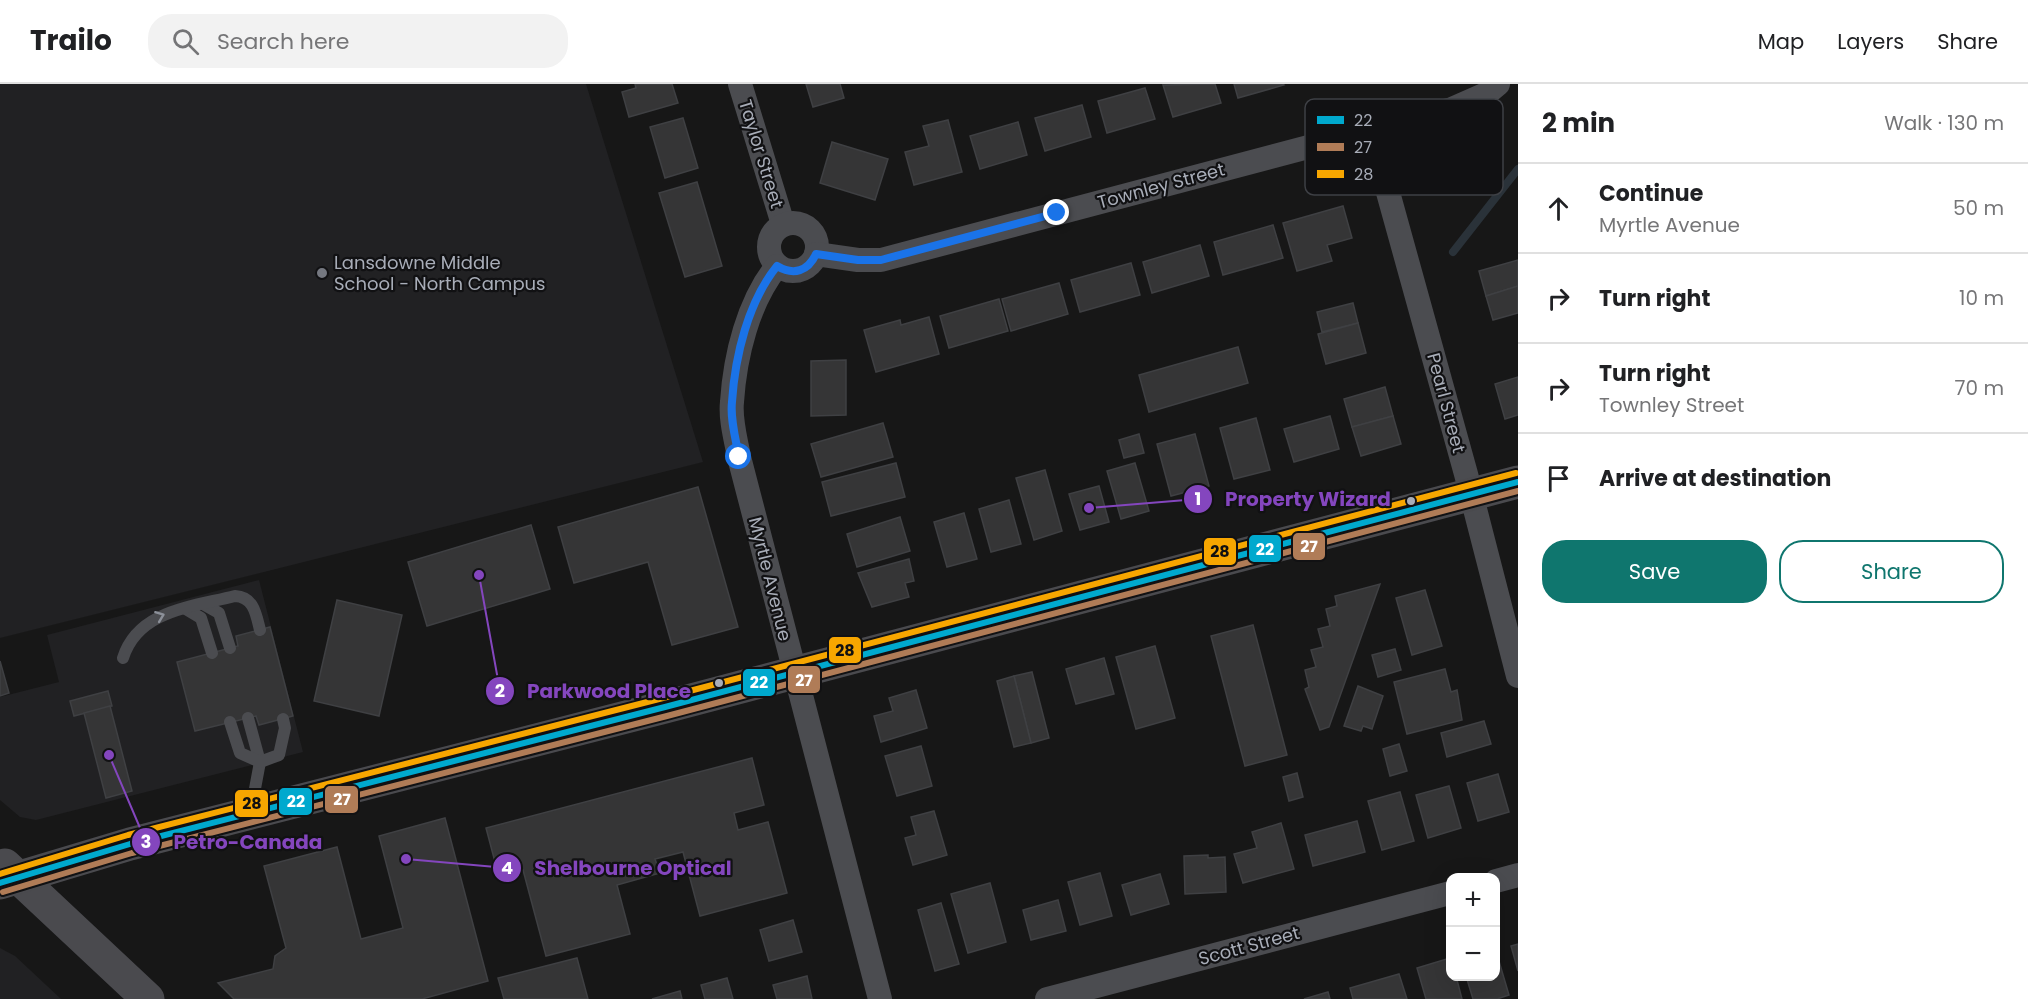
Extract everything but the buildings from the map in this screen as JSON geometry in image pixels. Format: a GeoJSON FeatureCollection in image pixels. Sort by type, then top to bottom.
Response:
{"type":"FeatureCollection","features":[{"type":"Feature","properties":{"kind":"main road"},"geometry":{"type":"LineString","coordinates":[[6,873],[100,852],[665,708],[794,671],[1518,482]]}},
{"type":"Feature","properties":{"kind":"main road"},"geometry":{"type":"LineString","coordinates":[[6,873],[148,999]]}},
{"type":"Feature","properties":{"kind":"street","name":"Taylor Street"},"geometry":{"type":"LineString","coordinates":[[740,84],[783,224]]}},
{"type":"Feature","properties":{"kind":"street","name":"Townley Street"},"geometry":{"type":"LineString","coordinates":[[1475,99],[1486,94],[1498,84]]}},
{"type":"Feature","properties":{"kind":"street","name":"Townley Street"},"geometry":{"type":"LineString","coordinates":[[816,254],[858,260],[881,260],[1305,148]]}},
{"type":"Feature","properties":{"kind":"street","name":"Pearl Street"},"geometry":{"type":"LineString","coordinates":[[1389,195],[1471,494],[1518,676]]}},
{"type":"Feature","properties":{"kind":"street"},"geometry":{"type":"LineString","coordinates":[[798,223],[806,226],[816,238],[816,254],[807,267],[800,271],[784,270],[777,266],[768,252],[769,244],[776,229],[783,224],[798,223]]}},
{"type":"Feature","properties":{"kind":"street","name":"Myrtle Avenue"},"geometry":{"type":"LineString","coordinates":[[777,266],[762,290],[740,345],[731,404],[739,457],[880,999]]}},
{"type":"Feature","properties":{"kind":"street"},"geometry":{"type":"LineString","coordinates":[[1500,880],[1518,875]]}},
{"type":"Feature","properties":{"kind":"street","name":"Scott Street"},"geometry":{"type":"LineString","coordinates":[[1047,999],[1446,894]]}},
{"type":"Feature","properties":{"kind":"lane"},"geometry":{"type":"LineString","coordinates":[[123,658],[127,646],[141,627],[162,615],[242,596],[252,604],[260,630]]}},
{"type":"Feature","properties":{"kind":"lane"},"geometry":{"type":"LineString","coordinates":[[204,604],[219,613],[230,648]]}},
{"type":"Feature","properties":{"kind":"lane"},"geometry":{"type":"LineString","coordinates":[[186,609],[201,618],[212,653]]}},
{"type":"Feature","properties":{"kind":"lane"},"geometry":{"type":"LineString","coordinates":[[248,718],[260,762],[250,813]]}},
{"type":"Feature","properties":{"kind":"lane"},"geometry":{"type":"LineString","coordinates":[[230,722],[240,753],[260,762],[279,755],[285,728],[283,718]]}},
{"type":"Feature","properties":{"kind":"shaded area","name":"Lansdowne Middle School - North Campus"},"geometry":{"type":"Polygon","coordinates":[[[0,84],[586,84],[703,462],[0,638],[0,84]]]}},
{"type":"Feature","properties":{"kind":"shaded area"},"geometry":{"type":"Polygon","coordinates":[[[259,580],[303,752],[36,820],[20,817],[0,800],[0,697],[59,682],[47,635],[259,580]]]}},
{"type":"Feature","properties":{"kind":"shaded area"},"geometry":{"type":"Polygon","coordinates":[[[0,948],[15,956],[61,999],[0,999],[0,948]]]}},
{"type":"Feature","properties":{"kind":"waterway"},"geometry":{"type":"LineString","coordinates":[[1503,188],[1518,169]]}},
{"type":"Feature","properties":{"kind":"waterway"},"geometry":{"type":"LineString","coordinates":[[1453,252],[1498,195]]}},
{"type":"Feature","properties":{"kind":"transit line","name":"28"},"geometry":{"type":"LineString","coordinates":[[0,874],[128,835],[663,698],[1516,473]]}},
{"type":"Feature","properties":{"kind":"transit line","name":"22"},"geometry":{"type":"LineString","coordinates":[[0,883],[130,844],[665,707],[1518,482]]}},
{"type":"Feature","properties":{"kind":"transit line","name":"27"},"geometry":{"type":"LineString","coordinates":[[3,892],[132,853],[667,716],[1518,491]]}},
{"type":"Feature","properties":{"kind":"place","name":"Lansdowne Middle School - North Campus"},"geometry":{"type":"Point","coordinates":[322,273]}},
{"type":"Feature","properties":{"kind":"place","name":"Property Wizard"},"geometry":{"type":"Point","coordinates":[1089,508]}},
{"type":"Feature","properties":{"kind":"place","name":"Parkwood Place"},"geometry":{"type":"Point","coordinates":[479,575]}},
{"type":"Feature","properties":{"kind":"place","name":"Petro-Canada"},"geometry":{"type":"Point","coordinates":[109,755]}},
{"type":"Feature","properties":{"kind":"place","name":"Shelbourne Optical"},"geometry":{"type":"Point","coordinates":[406,859]}},
{"type":"Feature","properties":{"kind":"route"},"geometry":{"type":"LineString","coordinates":[[739,457],[731,404],[740,345],[762,290],[777,266],[792,272],[800,271],[813,261],[816,254],[858,260],[881,260],[1057,213]]}}]}
